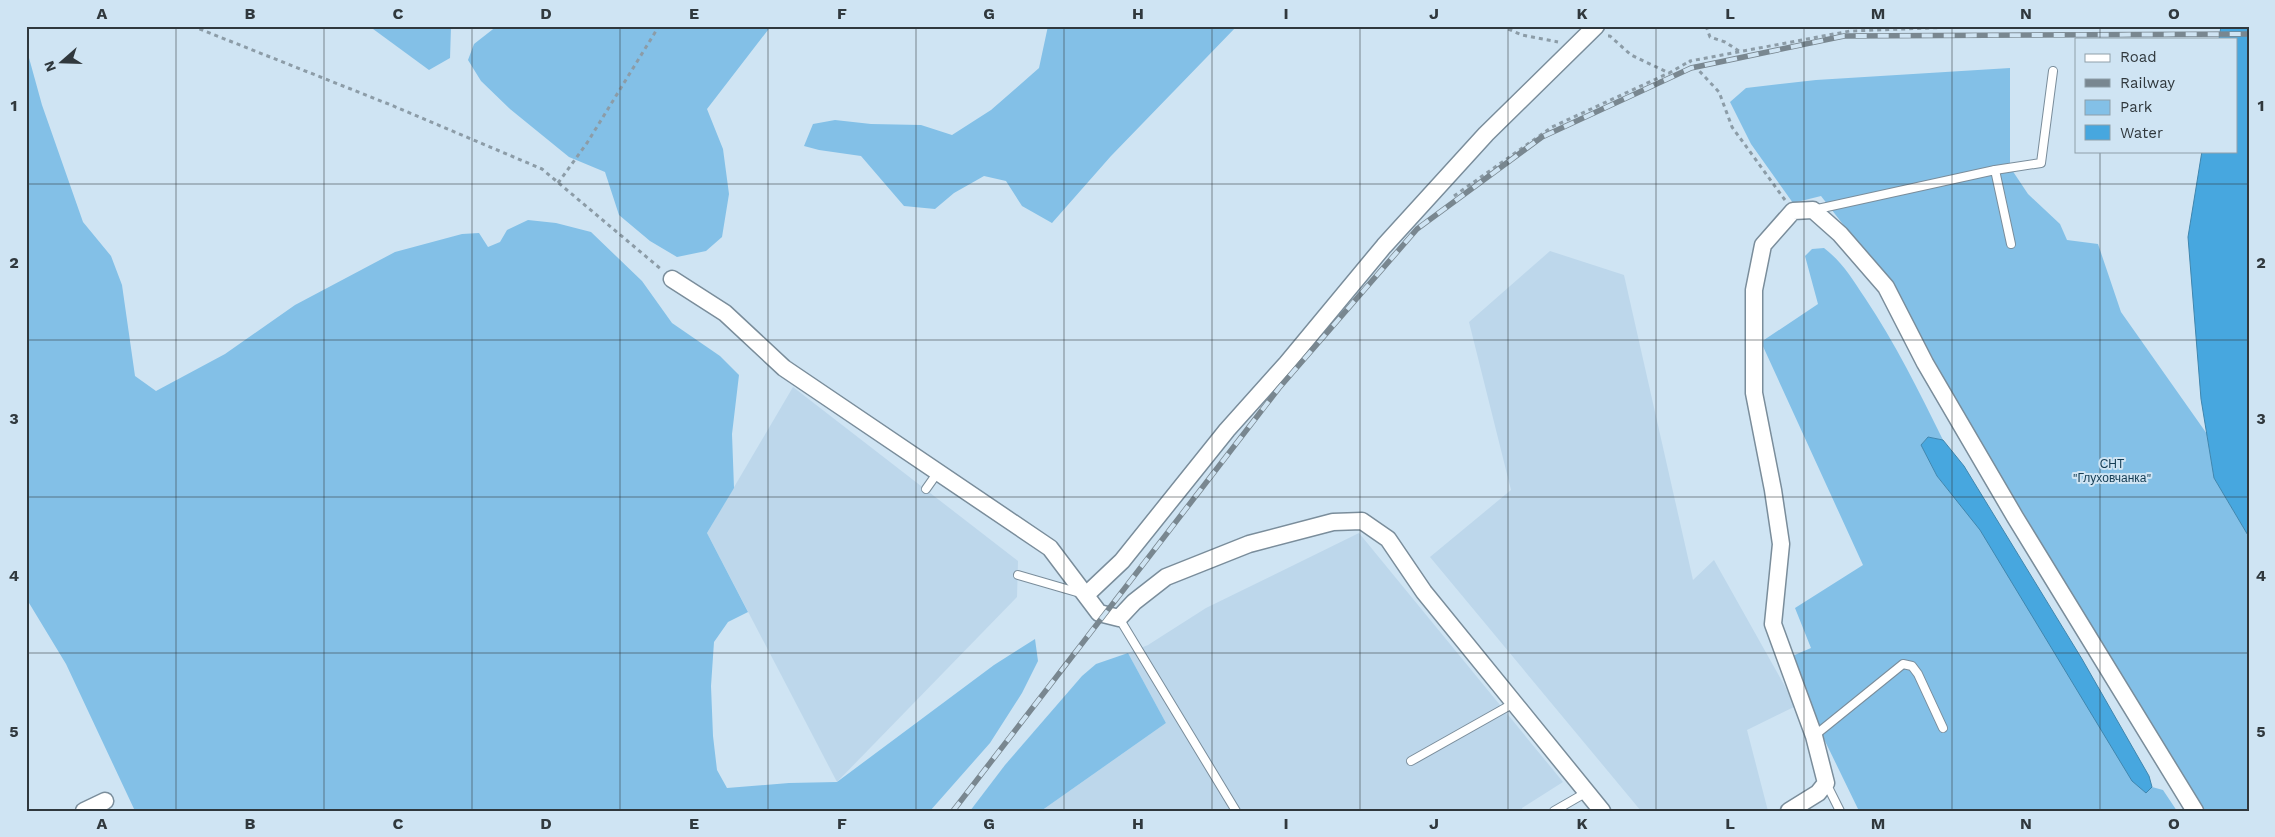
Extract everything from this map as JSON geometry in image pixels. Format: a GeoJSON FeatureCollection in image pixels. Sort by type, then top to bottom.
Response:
{"type":"FeatureCollection","features":[{"type":"Feature","properties":{"kind":"street"},"geometry":{"type":"LineString","coordinates":[[1086,594],[1122,561],[1227,430],[1384,246],[1486,134],[1596,26]]}},
{"type":"Feature","properties":{"kind":"street"},"geometry":{"type":"LineString","coordinates":[[1789,811],[1818,793],[1826,782],[1814,736],[1773,624],[1781,544],[1774,490],[1754,393],[1754,290],[1763,245],[1793,211],[1813,210],[1840,234],[1886,287],[1925,363],[2015,517],[2195,811]]}},
{"type":"Feature","properties":{"kind":"street"},"geometry":{"type":"LineString","coordinates":[[672,279],[725,313],[784,368],[1050,548],[1099,613],[1119,618],[1134,602],[1166,576],[1249,544],[1334,522],[1362,521],[1388,540],[1424,592],[1602,811]]}},
{"type":"Feature","properties":{"kind":"street"},"geometry":{"type":"LineString","coordinates":[[84,811],[105,801]]}},
{"type":"Feature","properties":{"kind":"lane"},"geometry":{"type":"LineString","coordinates":[[1813,210],[1995,170],[2041,163],[2053,71]]}},
{"type":"Feature","properties":{"kind":"lane"},"geometry":{"type":"LineString","coordinates":[[1995,170],[2012,244]]}},
{"type":"Feature","properties":{"kind":"lane"},"geometry":{"type":"LineString","coordinates":[[926,490],[938,472]]}},
{"type":"Feature","properties":{"kind":"lane"},"geometry":{"type":"LineString","coordinates":[[1018,575],[1086,594]]}},
{"type":"Feature","properties":{"kind":"lane"},"geometry":{"type":"LineString","coordinates":[[1119,618],[1236,811]]}},
{"type":"Feature","properties":{"kind":"lane"},"geometry":{"type":"LineString","coordinates":[[1814,736],[1903,664],[1912,666],[1918,674],[1943,728]]}},
{"type":"Feature","properties":{"kind":"lane"},"geometry":{"type":"LineString","coordinates":[[1411,761],[1514,703]]}},
{"type":"Feature","properties":{"kind":"lane"},"geometry":{"type":"LineString","coordinates":[[1826,782],[1840,811]]}},
{"type":"Feature","properties":{"kind":"lane"},"geometry":{"type":"LineString","coordinates":[[1554,811],[1587,792]]}},
{"type":"Feature","properties":{"kind":"path"},"geometry":{"type":"LineString","coordinates":[[192,26],[392,106],[542,170],[672,279]]}},
{"type":"Feature","properties":{"kind":"path"},"geometry":{"type":"LineString","coordinates":[[558,183],[587,143],[659,26]]}},
{"type":"Feature","properties":{"kind":"path"},"geometry":{"type":"LineString","coordinates":[[1501,26],[1522,35],[1580,42],[1610,36],[1631,55],[1669,73]]}},
{"type":"Feature","properties":{"kind":"path"},"geometry":{"type":"LineString","coordinates":[[1706,26],[1710,37],[1725,42],[1739,51]]}},
{"type":"Feature","properties":{"kind":"path"},"geometry":{"type":"LineString","coordinates":[[1446,201],[1552,127],[1669,73],[1690,61],[1850,31],[1981,26]]}},
{"type":"Feature","properties":{"kind":"path"},"geometry":{"type":"LineString","coordinates":[[1690,61],[1719,92],[1732,127],[1793,211]]}},
{"type":"Feature","properties":{"kind":"shaded area"},"geometry":{"type":"Polygon","coordinates":[[[1550,251],[1624,275],[1693,580],[1714,560],[1796,706],[1747,730],[1768,811],[1641,811],[1430,557],[1511,490],[1469,322],[1550,251]]]}},
{"type":"Feature","properties":{"kind":"shaded area"},"geometry":{"type":"Polygon","coordinates":[[[793,387],[1018,561],[1017,597],[837,782],[707,533],[793,387]]]}},
{"type":"Feature","properties":{"kind":"shaded area"},"geometry":{"type":"Polygon","coordinates":[[[1359,533],[1563,782],[1522,808],[1523,811],[1041,811],[1166,723],[1128,653],[1148,645],[1206,608],[1359,533]]]}},
{"type":"Feature","properties":{"kind":"green space"},"geometry":{"type":"Polygon","coordinates":[[[369,26],[451,26],[450,58],[429,70],[369,26]]]}},
{"type":"Feature","properties":{"kind":"green space"},"geometry":{"type":"Polygon","coordinates":[[[497,26],[771,26],[707,109],[723,149],[729,194],[722,237],[706,251],[677,257],[650,241],[619,215],[605,172],[569,157],[510,109],[481,81],[468,60],[474,44],[497,26]]]}},
{"type":"Feature","properties":{"kind":"green space"},"geometry":{"type":"Polygon","coordinates":[[[1048,26],[1237,26],[1111,156],[1052,223],[1022,206],[1006,181],[984,176],[954,193],[935,209],[904,206],[861,156],[804,146],[813,124],[835,120],[871,124],[921,125],[952,135],[991,110],[1039,68],[1048,26]]]}},
{"type":"Feature","properties":{"kind":"green space"},"geometry":{"type":"Polygon","coordinates":[[[26,47],[42,105],[83,222],[111,256],[122,285],[135,376],[156,391],[225,354],[295,305],[395,252],[462,234],[479,233],[488,247],[500,242],[507,230],[528,220],[556,223],[591,232],[642,281],[672,323],[720,356],[739,375],[732,434],[734,488],[707,533],[748,612],[728,622],[714,642],[711,686],[713,736],[717,770],[727,788],[789,783],[837,782],[994,665],[1035,639],[1038,661],[1022,693],[990,743],[930,811],[135,811],[66,664],[26,598],[26,47]]]}},
{"type":"Feature","properties":{"kind":"green space","name":"СНТ \"Глуховчанка\""},"geometry":{"type":"Polygon","coordinates":[[[2010,68],[2010,167],[2028,194],[2060,224],[2067,240],[2098,244],[2121,312],[2207,434],[2214,478],[2249,537],[2249,811],[2202,811],[1967,419],[1897,294],[1821,196],[1793,203],[1751,144],[1730,102],[1746,88],[1816,80],[2010,68]]]}},
{"type":"Feature","properties":{"kind":"green space"},"geometry":{"type":"Polygon","coordinates":[[[1824,248],[1846,271],[1876,315],[1943,440],[1928,437],[1921,445],[1937,476],[1980,529],[2146,793],[2152,787],[2163,790],[2177,811],[1859,811],[1824,739],[1790,657],[1811,648],[1795,608],[1863,565],[1761,342],[1818,304],[1805,256],[1812,249],[1824,248]]]}},
{"type":"Feature","properties":{"kind":"green space"},"geometry":{"type":"Polygon","coordinates":[[[1128,653],[1166,723],[1041,811],[970,811],[1005,765],[1082,676],[1096,664],[1128,653]]]}},
{"type":"Feature","properties":{"kind":"water"},"geometry":{"type":"Polygon","coordinates":[[[2221,26],[2249,26],[2249,537],[2214,478],[2201,399],[2188,237],[2202,152],[2238,152],[2238,38],[2219,38],[2221,26]]]}},
{"type":"Feature","properties":{"kind":"water"},"geometry":{"type":"Polygon","coordinates":[[[1928,437],[1943,440],[1964,466],[2082,659],[2149,776],[2152,787],[2146,793],[2132,781],[1980,530],[1937,476],[1921,445],[1928,437]]]}},
{"type":"Feature","properties":{"kind":"railway"},"geometry":{"type":"LineString","coordinates":[[953,811],[1279,388],[1417,229],[1542,137],[1691,68],[1844,36],[2249,34]]}}]}
